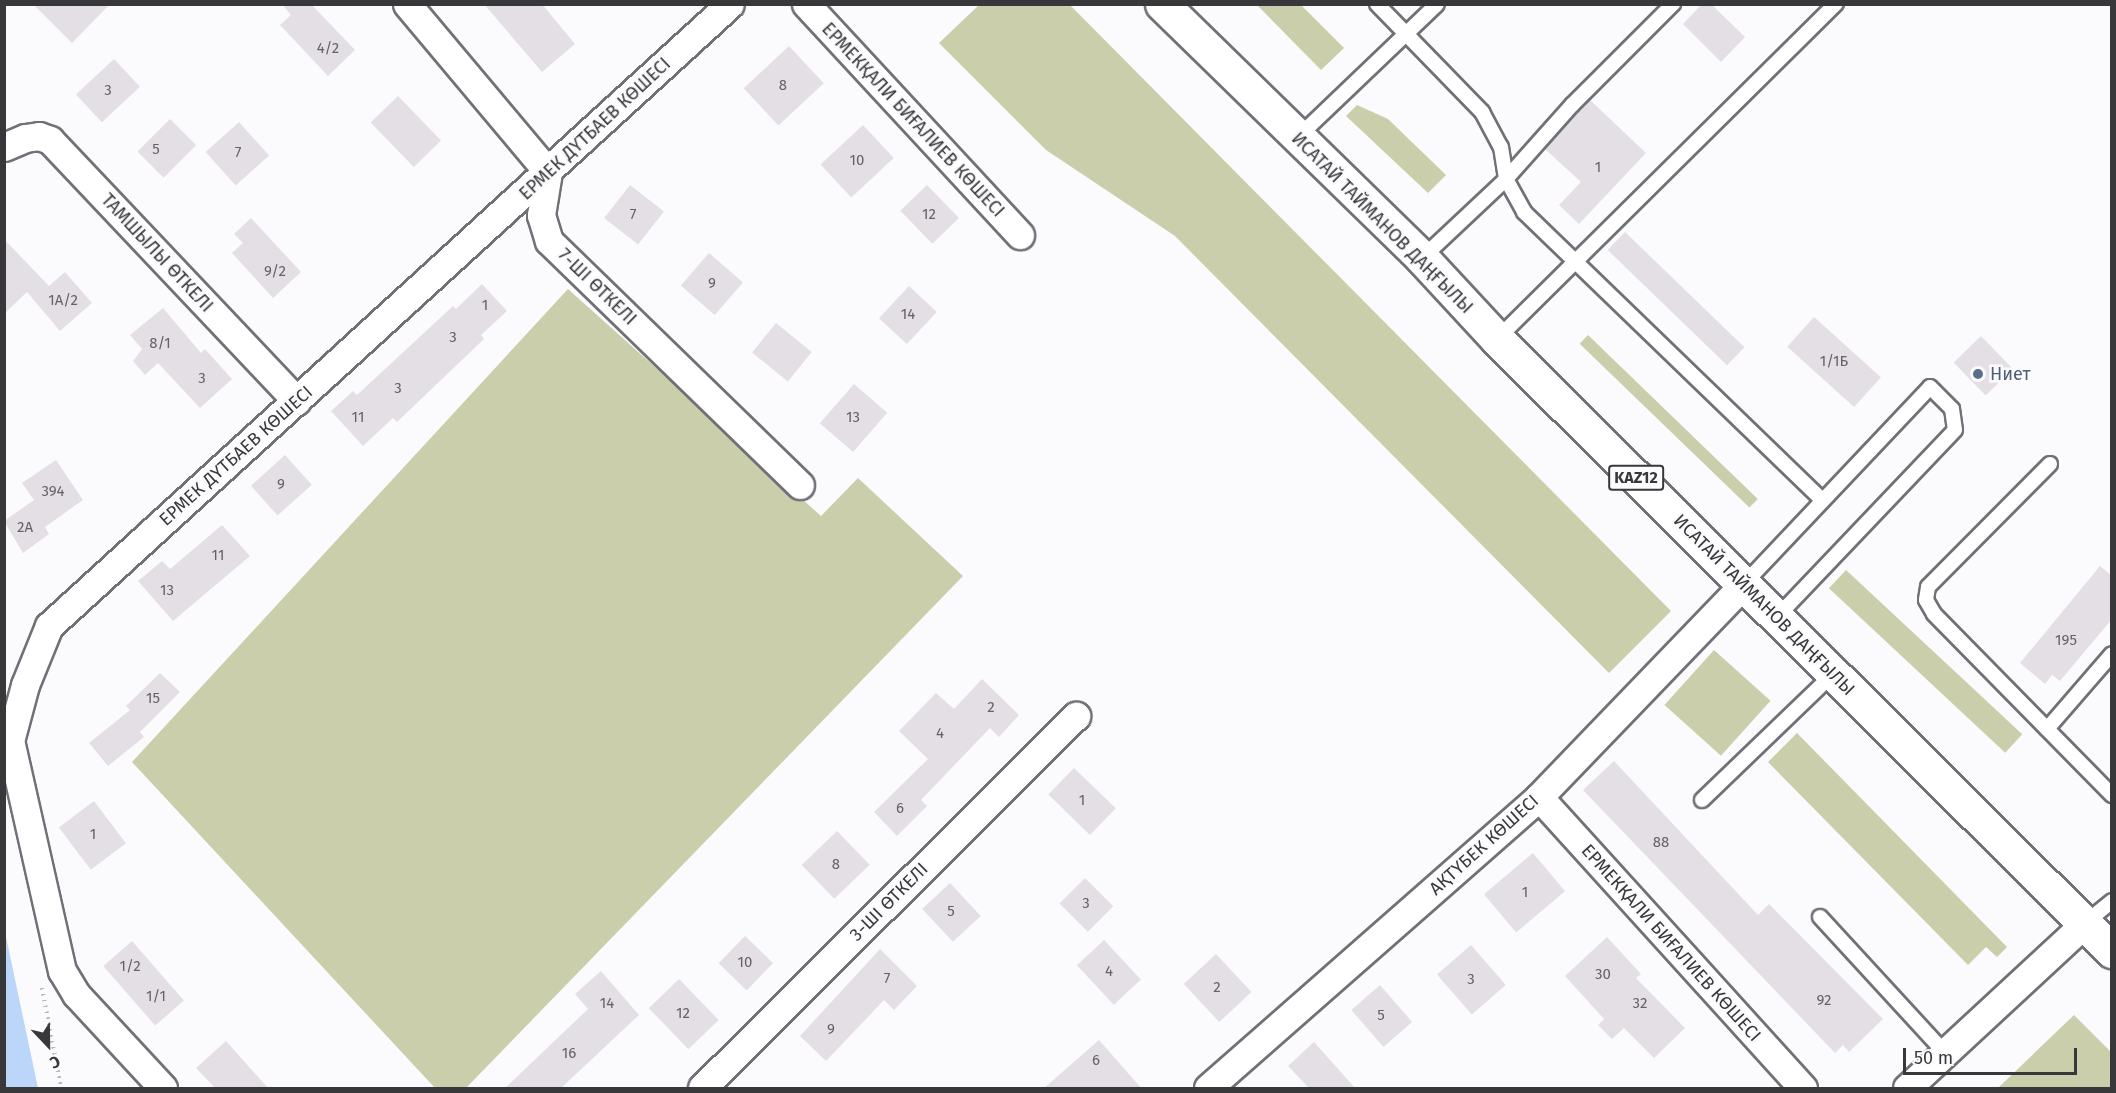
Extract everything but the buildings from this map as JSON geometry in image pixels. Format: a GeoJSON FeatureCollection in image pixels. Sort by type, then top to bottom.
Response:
{"type":"FeatureCollection","features":[{"type":"Feature","properties":{"kind":"main road","name":"ИСАТАЙ ТАЙМАНОВ ДАҢҒЫЛЫ"},"geometry":{"type":"LineString","coordinates":[[1162,4],[1296,138],[1422,258],[1497,339],[2112,951]]}},
{"type":"Feature","properties":{"kind":"street"},"geometry":{"type":"LineString","coordinates":[[407,4],[548,172]]}},
{"type":"Feature","properties":{"kind":"street","name":"ЕРМЕК ДҮТБАЕВ КӨШЕСI"},"geometry":{"type":"LineString","coordinates":[[163,1089],[76,994],[62,971],[10,741],[25,685],[49,626],[730,4]]}},
{"type":"Feature","properties":{"kind":"street","name":"ЕРМЕКҚАЛИ БИҒАЛИЕВ КӨШЕСІ"},"geometry":{"type":"LineString","coordinates":[[806,4],[1020,235]]}},
{"type":"Feature","properties":{"kind":"street","name":"ТАМШЫЛЫ ӨТКЕЛІ"},"geometry":{"type":"LineString","coordinates":[[4,147],[25,138],[39,136],[50,140],[297,401]]}},
{"type":"Feature","properties":{"kind":"street","name":"7-ШI ӨТКЕЛI"},"geometry":{"type":"LineString","coordinates":[[548,172],[541,215],[549,241],[800,485]]}},
{"type":"Feature","properties":{"kind":"street","name":"АҚТҮБЕК КӨШЕСI"},"geometry":{"type":"LineString","coordinates":[[1208,1089],[1539,797],[1743,585]]}},
{"type":"Feature","properties":{"kind":"street","name":"3-ШI ӨТКЕЛI"},"geometry":{"type":"LineString","coordinates":[[702,1089],[1076,716]]}},
{"type":"Feature","properties":{"kind":"street","name":"ЕРМЕКҚАЛИ БИҒАЛИЕВ КӨШЕСІ"},"geometry":{"type":"LineString","coordinates":[[1539,797],[1803,1089]]}},
{"type":"Feature","properties":{"kind":"street"},"geometry":{"type":"LineString","coordinates":[[1907,1089],[2085,923]]}},
{"type":"Feature","properties":{"kind":"lane"},"geometry":{"type":"LineString","coordinates":[[1377,4],[1482,112],[1501,147],[1506,178],[1524,212],[1822,500]]}},
{"type":"Feature","properties":{"kind":"lane"},"geometry":{"type":"LineString","coordinates":[[1296,138],[1437,4]]}},
{"type":"Feature","properties":{"kind":"lane"},"geometry":{"type":"LineString","coordinates":[[1422,258],[1506,178],[1572,105],[1673,4]]}},
{"type":"Feature","properties":{"kind":"lane"},"geometry":{"type":"LineString","coordinates":[[1497,339],[1836,4]]}},
{"type":"Feature","properties":{"kind":"lane"},"geometry":{"type":"LineString","coordinates":[[1743,585],[1930,387],[1952,409],[1955,430],[1776,618]]}},
{"type":"Feature","properties":{"kind":"lane"},"geometry":{"type":"LineString","coordinates":[[2050,464],[1929,586],[1926,600],[1934,614],[2112,795]]}},
{"type":"Feature","properties":{"kind":"lane"},"geometry":{"type":"LineString","coordinates":[[2047,729],[2112,654]]}},
{"type":"Feature","properties":{"kind":"lane"},"geometry":{"type":"LineString","coordinates":[[1702,800],[1833,674]]}},
{"type":"Feature","properties":{"kind":"lane"},"geometry":{"type":"LineString","coordinates":[[2085,923],[2112,901]]}},
{"type":"Feature","properties":{"kind":"lane"},"geometry":{"type":"LineString","coordinates":[[1821,917],[1945,1053]]}},
{"type":"Feature","properties":{"kind":"green space"},"geometry":{"type":"Polygon","coordinates":[[[979,5],[1070,5],[1671,611],[1609,673],[1175,236],[1046,150],[939,43],[979,5]]]}},
{"type":"Feature","properties":{"kind":"green space"},"geometry":{"type":"Polygon","coordinates":[[[1257,5],[1301,5],[1344,48],[1321,70],[1257,5]]]}},
{"type":"Feature","properties":{"kind":"green space"},"geometry":{"type":"Polygon","coordinates":[[[1357,105],[1388,119],[1446,175],[1428,193],[1346,116],[1357,105]]]}},
{"type":"Feature","properties":{"kind":"green space"},"geometry":{"type":"Polygon","coordinates":[[[568,289],[821,516],[858,478],[963,576],[466,1088],[435,1088],[132,762],[568,289]]]}},
{"type":"Feature","properties":{"kind":"green space"},"geometry":{"type":"Polygon","coordinates":[[[1588,335],[1758,499],[1749,508],[1580,344],[1588,335]]]}},
{"type":"Feature","properties":{"kind":"green space"},"geometry":{"type":"Polygon","coordinates":[[[1846,570],[2022,734],[2005,753],[1829,588],[1846,570]]]}},
{"type":"Feature","properties":{"kind":"green space"},"geometry":{"type":"Polygon","coordinates":[[[1714,650],[1770,701],[1721,756],[1664,705],[1714,650]]]}},
{"type":"Feature","properties":{"kind":"green space"},"geometry":{"type":"Polygon","coordinates":[[[1797,733],[2007,947],[1997,957],[1986,947],[1968,965],[1768,762],[1797,733]]]}},
{"type":"Feature","properties":{"kind":"green space"},"geometry":{"type":"Polygon","coordinates":[[[2074,1015],[2111,1052],[2111,1088],[1998,1088],[2074,1015]]]}},
{"type":"Feature","properties":{"kind":"water"},"geometry":{"type":"Polygon","coordinates":[[[5,932],[38,1088],[5,1088],[5,932]]]}},
{"type":"Feature","properties":{"kind":"place","name":"Ниет"},"geometry":{"type":"Point","coordinates":[1978,374]}}]}
